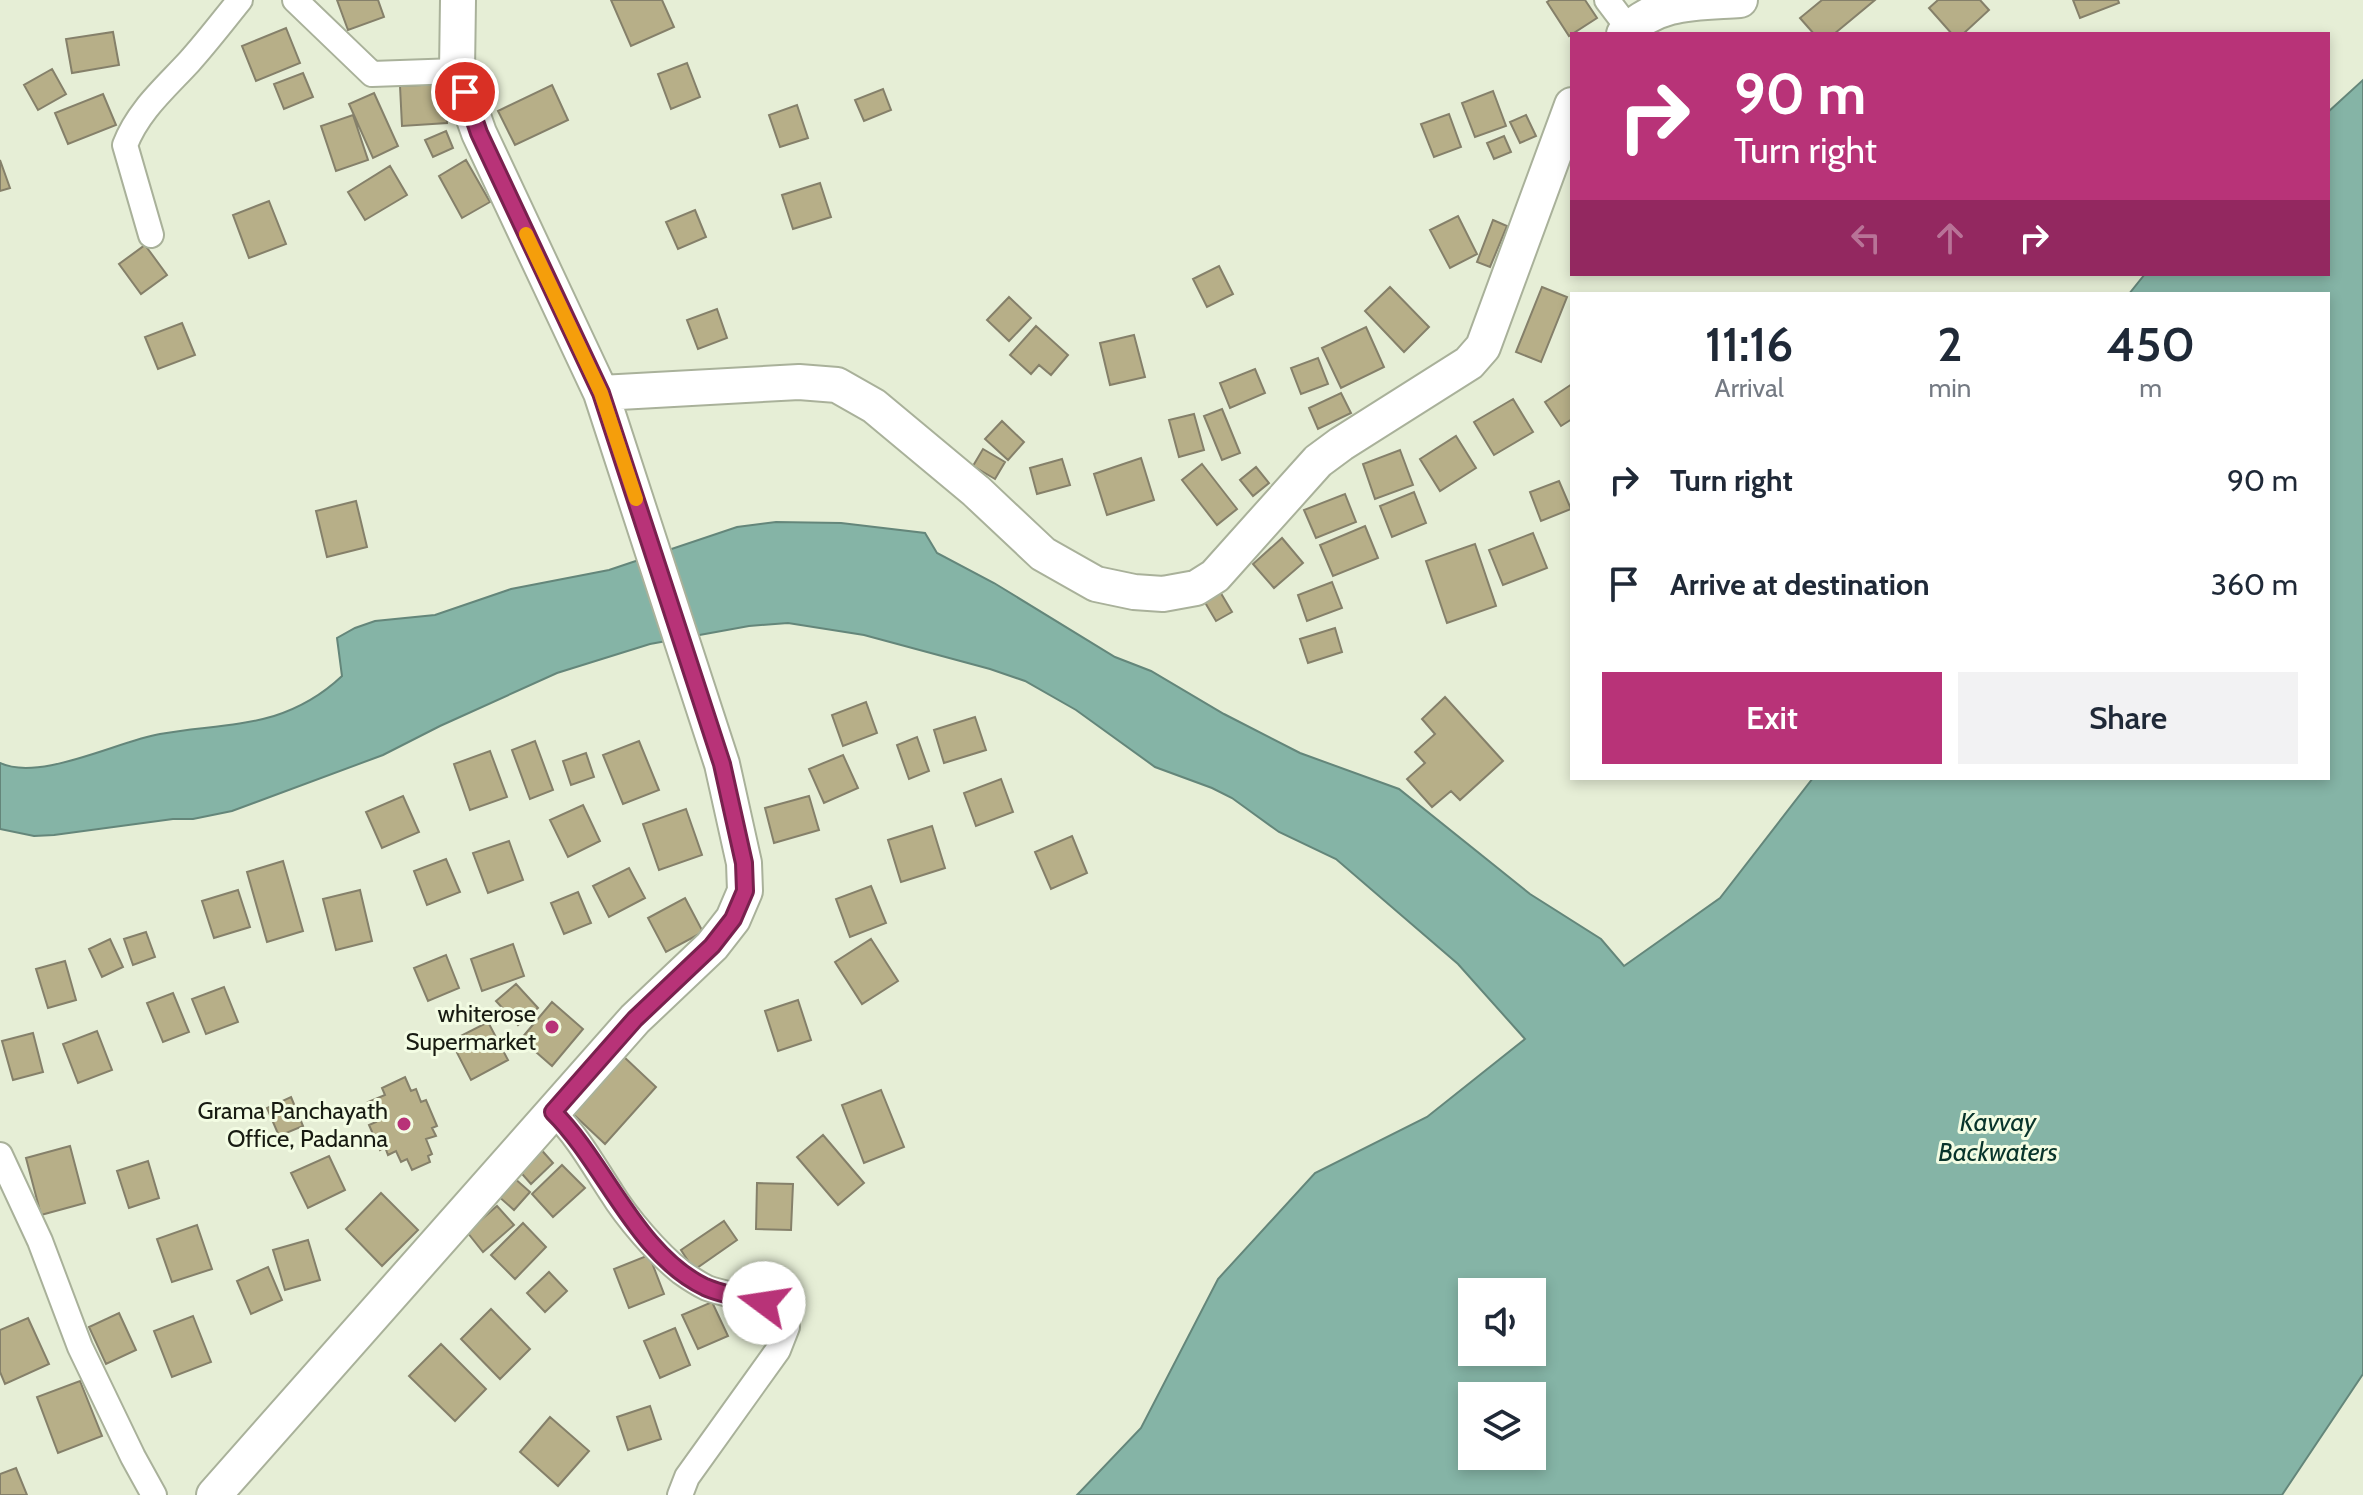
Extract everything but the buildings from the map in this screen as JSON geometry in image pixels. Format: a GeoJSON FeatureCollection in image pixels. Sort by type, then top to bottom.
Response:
{"type":"FeatureCollection","features":[{"type":"Feature","properties":{"kind":"main road"},"geometry":{"type":"LineString","coordinates":[[214,1495],[635,1019],[712,946],[733,919],[745,891],[744,863],[722,764],[601,393],[479,133],[457,71],[458,0]]}},
{"type":"Feature","properties":{"kind":"main road"},"geometry":{"type":"LineString","coordinates":[[1627,32],[1636,21],[1672,5],[1740,0]]}},
{"type":"Feature","properties":{"kind":"main road"},"geometry":{"type":"LineString","coordinates":[[601,393],[799,382],[837,385],[874,406],[976,491],[1043,554],[1069,569],[1096,584],[1134,592],[1163,594],[1196,588],[1215,576],[1318,461],[1469,363],[1483,347],[1570,110]]}},
{"type":"Feature","properties":{"kind":"street"},"geometry":{"type":"LineString","coordinates":[[151,235],[125,145],[130,131],[146,107],[191,60],[240,0]]}},
{"type":"Feature","properties":{"kind":"street"},"geometry":{"type":"LineString","coordinates":[[295,0],[372,74],[457,71]]}},
{"type":"Feature","properties":{"kind":"street"},"geometry":{"type":"LineString","coordinates":[[1607,0],[1627,32]]}},
{"type":"Feature","properties":{"kind":"street"},"geometry":{"type":"LineString","coordinates":[[553,1112],[591,1158],[612,1194],[681,1272],[706,1287],[764,1303],[782,1316],[787,1327],[778,1350],[687,1477],[680,1495]]}},
{"type":"Feature","properties":{"kind":"street"},"geometry":{"type":"LineString","coordinates":[[0,1155],[40,1241],[80,1347],[154,1495]]}},
{"type":"Feature","properties":{"kind":"water","name":"Kavvay Backwaters"},"geometry":{"type":"Polygon","coordinates":[[[2363,80],[2363,1374],[2282,1495],[1077,1495],[1141,1428],[1218,1279],[1315,1173],[1427,1117],[1525,1039],[1458,964],[1336,859],[1279,832],[1232,798],[1155,767],[1076,710],[1025,681],[990,669],[864,635],[788,623],[749,626],[650,644],[557,673],[383,755],[232,811],[193,819],[54,835],[34,836],[0,829],[0,763],[17,767],[57,764],[160,734],[274,716],[310,700],[342,676],[337,638],[355,628],[375,621],[435,615],[511,589],[609,570],[737,527],[776,522],[841,523],[925,533],[937,553],[994,583],[1115,657],[1151,671],[1224,714],[1300,753],[1399,789],[1530,894],[1601,939],[1624,966],[1720,898],[1811,780],[2330,780],[2330,292],[2131,292],[2143,276],[2330,276],[2330,110],[2363,80]]]}},
{"type":"Feature","properties":{"kind":"slow traffic"},"geometry":{"type":"LineString","coordinates":[[526,234],[601,393],[636,499]]}},
{"type":"Feature","properties":{"kind":"place","name":"whiterose Supermarket"},"geometry":{"type":"Point","coordinates":[552,1027]}},
{"type":"Feature","properties":{"kind":"place","name":"Grama Panchayath Office, Padanna"},"geometry":{"type":"Point","coordinates":[404,1124]}},
{"type":"Feature","properties":{"kind":"route"},"geometry":{"type":"LineString","coordinates":[[465,92],[479,133],[601,393],[722,764],[744,863],[745,891],[733,919],[712,946],[635,1019],[553,1112],[591,1158],[612,1194],[681,1272],[706,1287],[764,1303]]}}]}
